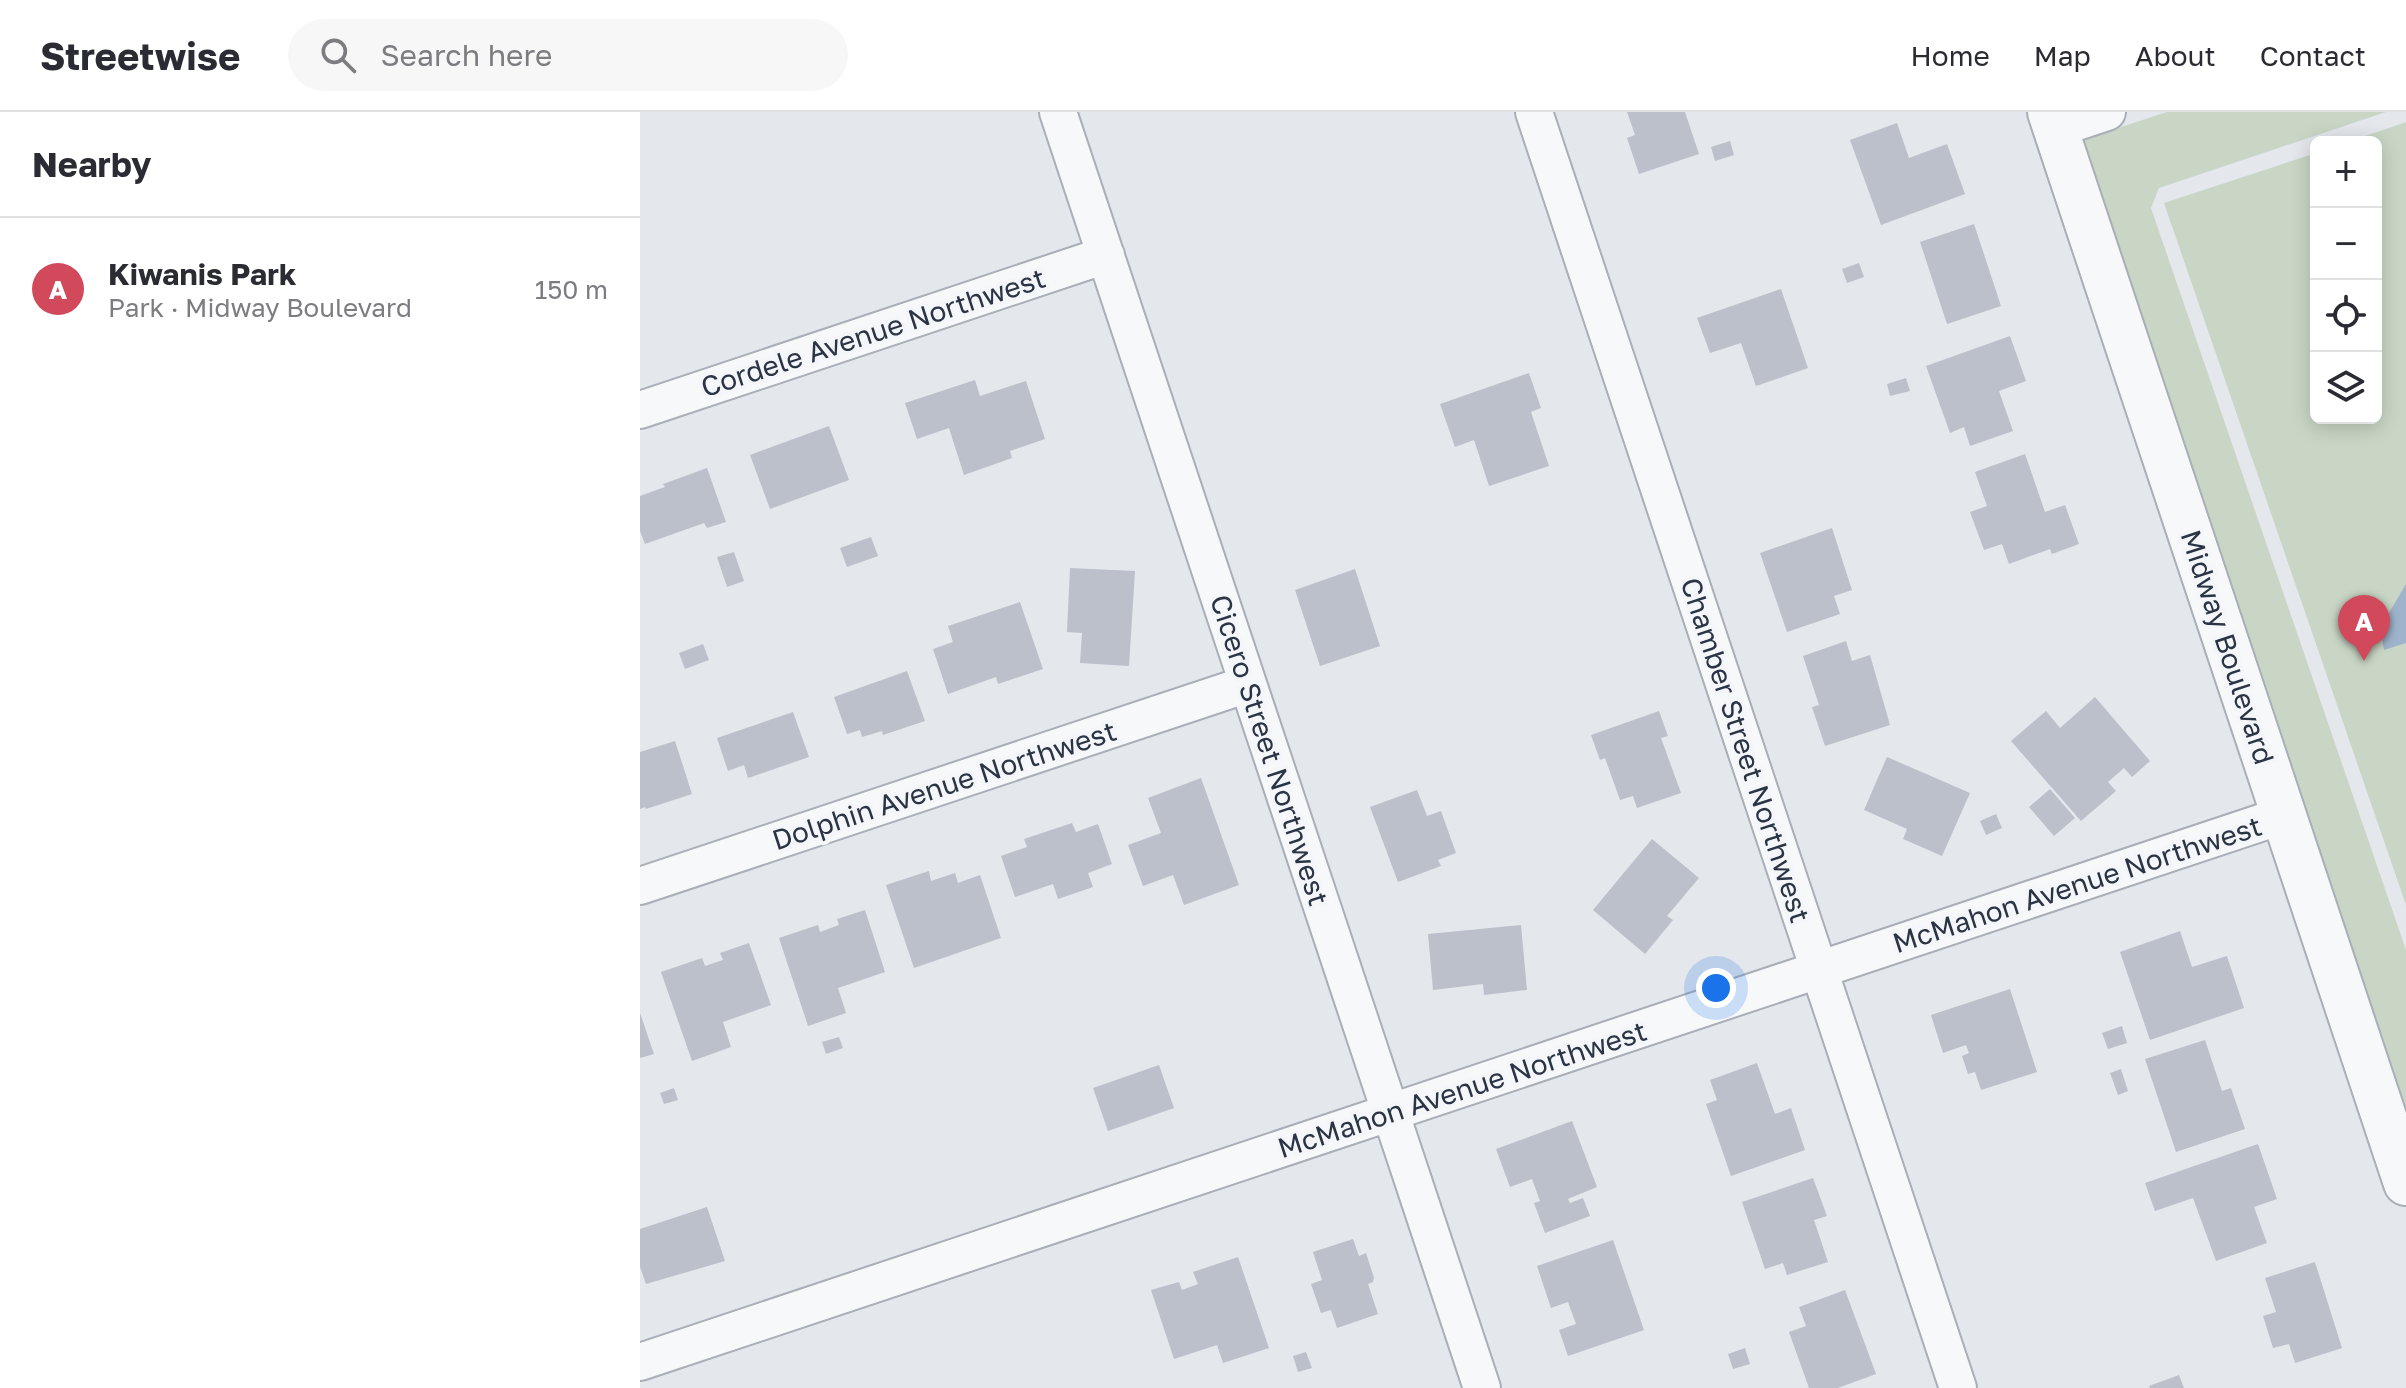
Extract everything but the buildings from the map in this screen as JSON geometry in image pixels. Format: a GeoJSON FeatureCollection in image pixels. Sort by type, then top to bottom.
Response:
{"type":"FeatureCollection","features":[{"type":"Feature","properties":{"kind":"street","name":"Cicero Street Northwest"},"geometry":{"type":"LineString","coordinates":[[1058,112],[1482,1388]]}},
{"type":"Feature","properties":{"kind":"street","name":"Chamber Street Northwest"},"geometry":{"type":"LineString","coordinates":[[1534,112],[1958,1388]]}},
{"type":"Feature","properties":{"kind":"street"},"geometry":{"type":"LineString","coordinates":[[2053,120],[2107,112]]}},
{"type":"Feature","properties":{"kind":"street","name":"Midway Boulevard"},"geometry":{"type":"LineString","coordinates":[[2053,120],[2406,1183]]}},
{"type":"Feature","properties":{"kind":"street","name":"Cordele Avenue Northwest"},"geometry":{"type":"LineString","coordinates":[[640,410],[1106,255]]}},
{"type":"Feature","properties":{"kind":"street","name":"Dolphin Avenue Northwest"},"geometry":{"type":"LineString","coordinates":[[640,886],[1248,684]]}},
{"type":"Feature","properties":{"kind":"street","name":"McMahon Avenue Northwest"},"geometry":{"type":"LineString","coordinates":[[640,1362],[2284,815]]}},
{"type":"Feature","properties":{"kind":"green space"},"geometry":{"type":"Polygon","coordinates":[[[2167,112],[2386,112],[2159,188],[2151,208],[2406,950],[2406,1129],[2078,141],[2167,112]]]}},
{"type":"Feature","properties":{"kind":"green space"},"geometry":{"type":"Polygon","coordinates":[[[2406,122],[2406,905],[2164,203],[2310,155],[2310,424],[2382,424],[2382,136],[2365,136],[2406,122]]]}},
{"type":"Feature","properties":{"kind":"water"},"geometry":{"type":"Polygon","coordinates":[[[2406,584],[2406,643],[2384,650],[2380,628],[2406,584]]]}},
{"type":"Feature","properties":{"kind":"place","name":"Kiwanis Park"},"geometry":{"type":"Point","coordinates":[2364,661]}}]}
